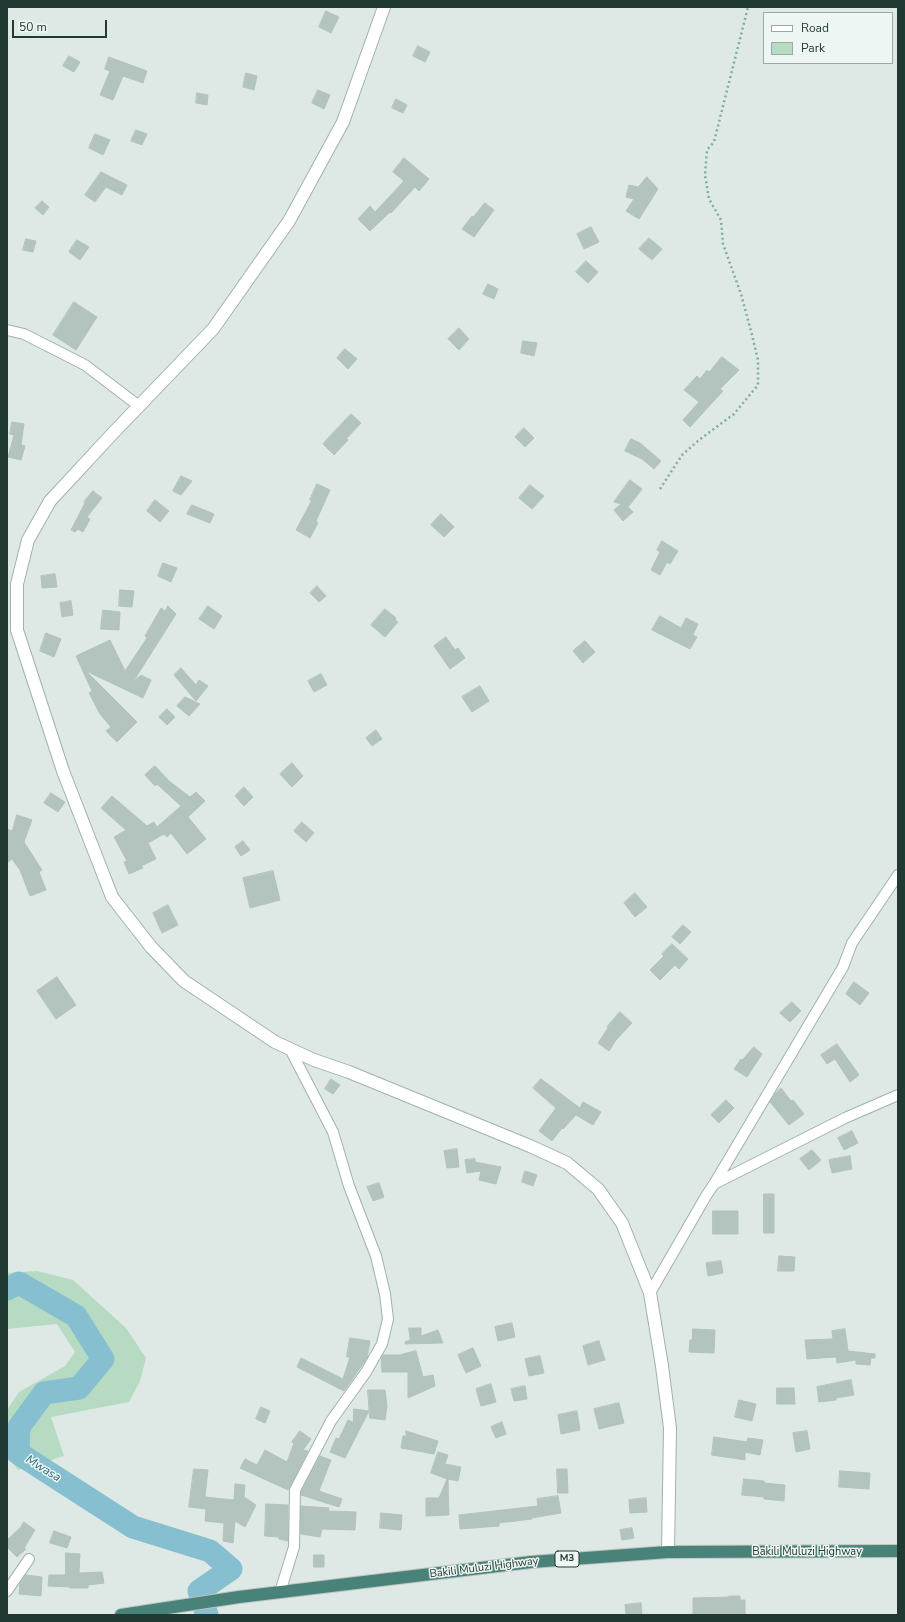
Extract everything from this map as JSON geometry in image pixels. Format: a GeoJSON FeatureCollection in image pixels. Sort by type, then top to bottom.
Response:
{"type":"FeatureCollection","features":[{"type":"Feature","properties":{"kind":"highway","name":"Bakili Muluzi Highway"},"geometry":{"type":"LineString","coordinates":[[120,1615],[239,1597],[531,1562],[668,1552],[898,1551]]}},
{"type":"Feature","properties":{"kind":"street"},"geometry":{"type":"LineString","coordinates":[[384,7],[343,122],[289,221],[213,329],[50,501],[28,540],[17,584],[17,630],[63,771],[112,897],[151,947],[184,981],[275,1042],[523,1143],[567,1163],[598,1189],[622,1223],[650,1293],[670,1428],[668,1552]]}},
{"type":"Feature","properties":{"kind":"street"},"geometry":{"type":"LineString","coordinates":[[7,330],[24,334],[85,365],[139,406]]}},
{"type":"Feature","properties":{"kind":"street"},"geometry":{"type":"LineString","coordinates":[[650,1293],[706,1196],[843,967],[852,943],[898,875]]}},
{"type":"Feature","properties":{"kind":"street"},"geometry":{"type":"LineString","coordinates":[[280,1592],[294,1547],[296,1490],[331,1421],[366,1372],[382,1344],[388,1319],[386,1294],[376,1256],[349,1186],[333,1132],[290,1049]]}},
{"type":"Feature","properties":{"kind":"street"},"geometry":{"type":"LineString","coordinates":[[714,1184],[845,1118],[898,1096]]}},
{"type":"Feature","properties":{"kind":"street"},"geometry":{"type":"LineString","coordinates":[[7,1591],[29,1559]]}},
{"type":"Feature","properties":{"kind":"path"},"geometry":{"type":"LineString","coordinates":[[660,489],[682,455],[699,440],[734,414],[758,386],[758,360],[752,335],[741,294],[723,244],[721,220],[709,199],[705,175],[707,150],[714,142],[748,7]]}},
{"type":"Feature","properties":{"kind":"green space"},"geometry":{"type":"Polygon","coordinates":[[[37,1271],[73,1280],[126,1328],[146,1358],[140,1381],[129,1402],[51,1417],[64,1456],[18,1470],[7,1456],[7,1410],[19,1392],[65,1366],[75,1352],[57,1324],[7,1329],[7,1273],[37,1271]]]}},
{"type":"Feature","properties":{"kind":"building"},"geometry":{"type":"Polygon","coordinates":[[[326,11],[339,17],[331,33],[319,27],[326,11]]]}},
{"type":"Feature","properties":{"kind":"building"},"geometry":{"type":"Polygon","coordinates":[[[418,46],[430,52],[425,62],[413,56],[418,46]]]}},
{"type":"Feature","properties":{"kind":"building"},"geometry":{"type":"Polygon","coordinates":[[[69,56],[80,62],[74,72],[63,66],[69,56]]]}},
{"type":"Feature","properties":{"kind":"building"},"geometry":{"type":"Polygon","coordinates":[[[109,57],[147,71],[143,83],[123,76],[113,100],[100,95],[110,71],[105,69],[109,57]]]}},
{"type":"Feature","properties":{"kind":"building"},"geometry":{"type":"Polygon","coordinates":[[[246,73],[257,76],[254,90],[243,87],[246,73]]]}},
{"type":"Feature","properties":{"kind":"building"},"geometry":{"type":"Polygon","coordinates":[[[318,90],[330,95],[324,109],[312,103],[318,90]]]}},
{"type":"Feature","properties":{"kind":"building"},"geometry":{"type":"Polygon","coordinates":[[[197,93],[208,95],[207,105],[196,103],[197,93]]]}},
{"type":"Feature","properties":{"kind":"building"},"geometry":{"type":"Polygon","coordinates":[[[396,99],[407,105],[403,113],[392,108],[396,99]]]}},
{"type":"Feature","properties":{"kind":"building"},"geometry":{"type":"Polygon","coordinates":[[[136,130],[147,134],[142,145],[131,141],[136,130]]]}},
{"type":"Feature","properties":{"kind":"building"},"geometry":{"type":"Polygon","coordinates":[[[95,134],[110,140],[103,155],[89,148],[95,134]]]}},
{"type":"Feature","properties":{"kind":"building"},"geometry":{"type":"Polygon","coordinates":[[[404,158],[429,179],[419,191],[415,187],[391,213],[390,212],[370,231],[358,219],[370,206],[375,212],[404,181],[393,172],[404,158]]]}},
{"type":"Feature","properties":{"kind":"building"},"geometry":{"type":"Polygon","coordinates":[[[101,172],[127,185],[122,195],[106,187],[95,202],[85,195],[101,172]]]}},
{"type":"Feature","properties":{"kind":"building"},"geometry":{"type":"Polygon","coordinates":[[[647,177],[658,189],[639,219],[626,211],[634,199],[626,197],[629,185],[638,187],[647,177]]]}},
{"type":"Feature","properties":{"kind":"building"},"geometry":{"type":"Polygon","coordinates":[[[42,201],[49,207],[43,215],[35,208],[42,201]]]}},
{"type":"Feature","properties":{"kind":"building"},"geometry":{"type":"Polygon","coordinates":[[[485,203],[494,210],[474,237],[462,229],[485,203]]]}},
{"type":"Feature","properties":{"kind":"building"},"geometry":{"type":"Polygon","coordinates":[[[591,227],[599,242],[584,249],[577,234],[591,227]]]}},
{"type":"Feature","properties":{"kind":"building"},"geometry":{"type":"Polygon","coordinates":[[[649,238],[662,249],[652,260],[639,249],[649,238]]]}},
{"type":"Feature","properties":{"kind":"building"},"geometry":{"type":"Polygon","coordinates":[[[26,239],[36,241],[33,252],[23,250],[26,239]]]}},
{"type":"Feature","properties":{"kind":"building"},"geometry":{"type":"Polygon","coordinates":[[[77,240],[89,247],[80,260],[69,252],[77,240]]]}},
{"type":"Feature","properties":{"kind":"building"},"geometry":{"type":"Polygon","coordinates":[[[586,261],[598,272],[588,283],[576,272],[586,261]]]}},
{"type":"Feature","properties":{"kind":"building"},"geometry":{"type":"Polygon","coordinates":[[[488,284],[498,289],[494,299],[483,294],[488,284]]]}},
{"type":"Feature","properties":{"kind":"building"},"geometry":{"type":"Polygon","coordinates":[[[74,302],[97,317],[76,350],[53,335],[74,302]]]}},
{"type":"Feature","properties":{"kind":"building"},"geometry":{"type":"Polygon","coordinates":[[[459,328],[469,339],[459,350],[448,339],[459,328]]]}},
{"type":"Feature","properties":{"kind":"building"},"geometry":{"type":"Polygon","coordinates":[[[523,341],[537,343],[534,356],[521,353],[523,341]]]}},
{"type":"Feature","properties":{"kind":"building"},"geometry":{"type":"Polygon","coordinates":[[[345,349],[357,359],[348,369],[337,358],[345,349]]]}},
{"type":"Feature","properties":{"kind":"building"},"geometry":{"type":"Polygon","coordinates":[[[722,357],[739,370],[720,389],[723,391],[690,427],[683,420],[699,402],[684,390],[697,376],[700,379],[707,370],[709,372],[722,357]]]}},
{"type":"Feature","properties":{"kind":"building"},"geometry":{"type":"Polygon","coordinates":[[[351,414],[361,423],[334,455],[323,444],[351,414]]]}},
{"type":"Feature","properties":{"kind":"building"},"geometry":{"type":"Polygon","coordinates":[[[12,422],[24,424],[21,445],[25,446],[21,460],[8,457],[14,435],[10,434],[12,422]]]}},
{"type":"Feature","properties":{"kind":"building"},"geometry":{"type":"Polygon","coordinates":[[[524,428],[534,438],[525,447],[515,437],[524,428]]]}},
{"type":"Feature","properties":{"kind":"building"},"geometry":{"type":"Polygon","coordinates":[[[631,439],[640,443],[661,461],[654,469],[642,459],[625,451],[631,439]]]}},
{"type":"Feature","properties":{"kind":"building"},"geometry":{"type":"Polygon","coordinates":[[[181,476],[192,481],[181,495],[173,491],[181,476]]]}},
{"type":"Feature","properties":{"kind":"building"},"geometry":{"type":"Polygon","coordinates":[[[630,480],[642,489],[629,506],[627,506],[633,512],[623,521],[614,510],[621,504],[614,502],[630,480]]]}},
{"type":"Feature","properties":{"kind":"building"},"geometry":{"type":"Polygon","coordinates":[[[317,484],[330,490],[316,521],[318,523],[310,538],[296,530],[312,500],[310,500],[317,484]]]}},
{"type":"Feature","properties":{"kind":"building"},"geometry":{"type":"Polygon","coordinates":[[[530,485],[544,496],[532,509],[519,498],[530,485]]]}},
{"type":"Feature","properties":{"kind":"building"},"geometry":{"type":"Polygon","coordinates":[[[93,491],[102,498],[87,517],[90,519],[83,532],[78,529],[75,532],[71,530],[85,503],[84,502],[93,491]]]}},
{"type":"Feature","properties":{"kind":"building"},"geometry":{"type":"Polygon","coordinates":[[[155,500],[169,511],[160,522],[147,511],[155,500]]]}},
{"type":"Feature","properties":{"kind":"building"},"geometry":{"type":"Polygon","coordinates":[[[192,505],[214,514],[210,523],[187,514],[192,505]]]}},
{"type":"Feature","properties":{"kind":"building"},"geometry":{"type":"Polygon","coordinates":[[[441,514],[454,527],[444,537],[431,525],[441,514]]]}},
{"type":"Feature","properties":{"kind":"building"},"geometry":{"type":"Polygon","coordinates":[[[662,541],[678,551],[670,564],[667,562],[660,575],[651,570],[660,552],[657,550],[662,541]]]}},
{"type":"Feature","properties":{"kind":"building"},"geometry":{"type":"Polygon","coordinates":[[[163,563],[177,568],[171,582],[158,576],[163,563]]]}},
{"type":"Feature","properties":{"kind":"building"},"geometry":{"type":"Polygon","coordinates":[[[55,574],[57,587],[42,588],[41,576],[55,574]]]}},
{"type":"Feature","properties":{"kind":"building"},"geometry":{"type":"Polygon","coordinates":[[[317,586],[326,596],[319,602],[310,593],[317,586]]]}},
{"type":"Feature","properties":{"kind":"building"},"geometry":{"type":"Polygon","coordinates":[[[120,590],[134,591],[132,607],[119,606],[120,590]]]}},
{"type":"Feature","properties":{"kind":"building"},"geometry":{"type":"Polygon","coordinates":[[[71,601],[73,615],[62,617],[60,603],[71,601]]]}},
{"type":"Feature","properties":{"kind":"building"},"geometry":{"type":"Polygon","coordinates":[[[168,606],[176,614],[133,682],[141,675],[151,680],[143,698],[86,671],[137,722],[117,742],[106,731],[111,727],[100,714],[89,693],[92,691],[76,656],[110,640],[125,671],[147,638],[145,636],[161,608],[165,611],[168,606]]]}},
{"type":"Feature","properties":{"kind":"building"},"geometry":{"type":"Polygon","coordinates":[[[208,606],[222,616],[214,629],[199,619],[208,606]]]}},
{"type":"Feature","properties":{"kind":"building"},"geometry":{"type":"Polygon","coordinates":[[[385,609],[396,618],[395,620],[398,622],[385,637],[371,625],[385,609]]]}},
{"type":"Feature","properties":{"kind":"building"},"geometry":{"type":"Polygon","coordinates":[[[103,610],[120,612],[119,630],[101,629],[103,610]]]}},
{"type":"Feature","properties":{"kind":"building"},"geometry":{"type":"Polygon","coordinates":[[[660,616],[681,628],[686,618],[698,624],[693,635],[697,637],[690,649],[652,630],[660,616]]]}},
{"type":"Feature","properties":{"kind":"building"},"geometry":{"type":"Polygon","coordinates":[[[46,633],[61,639],[54,657],[40,651],[46,633]]]}},
{"type":"Feature","properties":{"kind":"building"},"geometry":{"type":"Polygon","coordinates":[[[446,637],[455,650],[458,648],[465,658],[450,669],[434,646],[446,637]]]}},
{"type":"Feature","properties":{"kind":"building"},"geometry":{"type":"Polygon","coordinates":[[[585,641],[595,652],[583,663],[573,651],[585,641]]]}},
{"type":"Feature","properties":{"kind":"building"},"geometry":{"type":"Polygon","coordinates":[[[181,668],[196,685],[199,680],[208,686],[196,701],[174,675],[181,668]]]}},
{"type":"Feature","properties":{"kind":"building"},"geometry":{"type":"Polygon","coordinates":[[[321,674],[327,685],[314,692],[308,681],[321,674]]]}},
{"type":"Feature","properties":{"kind":"building"},"geometry":{"type":"Polygon","coordinates":[[[480,686],[489,701],[472,712],[462,697],[480,686]]]}},
{"type":"Feature","properties":{"kind":"building"},"geometry":{"type":"Polygon","coordinates":[[[185,697],[200,704],[189,716],[177,706],[185,697]]]}},
{"type":"Feature","properties":{"kind":"building"},"geometry":{"type":"Polygon","coordinates":[[[167,709],[175,717],[167,725],[159,717],[167,709]]]}},
{"type":"Feature","properties":{"kind":"building"},"geometry":{"type":"Polygon","coordinates":[[[376,730],[382,739],[372,746],[366,738],[376,730]]]}},
{"type":"Feature","properties":{"kind":"building"},"geometry":{"type":"Polygon","coordinates":[[[292,763],[303,776],[292,787],[280,774],[292,763]]]}},
{"type":"Feature","properties":{"kind":"building"},"geometry":{"type":"Polygon","coordinates":[[[155,766],[169,781],[190,797],[196,792],[205,801],[188,817],[206,839],[187,854],[171,833],[167,837],[164,834],[148,843],[156,859],[141,866],[143,868],[129,874],[124,862],[127,861],[114,837],[126,830],[101,808],[112,796],[147,826],[154,822],[157,827],[181,806],[157,784],[155,786],[145,775],[155,766]]]}},
{"type":"Feature","properties":{"kind":"building"},"geometry":{"type":"Polygon","coordinates":[[[244,787],[253,797],[244,806],[235,796],[244,787]]]}},
{"type":"Feature","properties":{"kind":"building"},"geometry":{"type":"Polygon","coordinates":[[[51,793],[65,802],[58,812],[44,803],[51,793]]]}},
{"type":"Feature","properties":{"kind":"building"},"geometry":{"type":"Polygon","coordinates":[[[17,815],[32,820],[24,842],[42,870],[39,872],[46,890],[30,896],[20,870],[12,859],[7,863],[7,829],[12,831],[17,815]]]}},
{"type":"Feature","properties":{"kind":"building"},"geometry":{"type":"Polygon","coordinates":[[[302,822],[314,833],[306,842],[294,831],[302,822]]]}},
{"type":"Feature","properties":{"kind":"building"},"geometry":{"type":"Polygon","coordinates":[[[243,841],[250,850],[241,856],[235,847],[243,841]]]}},
{"type":"Feature","properties":{"kind":"building"},"geometry":{"type":"Polygon","coordinates":[[[273,871],[280,900],[250,908],[243,878],[273,871]]]}},
{"type":"Feature","properties":{"kind":"building"},"geometry":{"type":"Polygon","coordinates":[[[635,893],[647,907],[635,917],[624,903],[635,893]]]}},
{"type":"Feature","properties":{"kind":"building"},"geometry":{"type":"Polygon","coordinates":[[[168,905],[178,925],[162,933],[153,913],[168,905]]]}},
{"type":"Feature","properties":{"kind":"building"},"geometry":{"type":"Polygon","coordinates":[[[683,925],[691,932],[680,944],[672,937],[683,925]]]}},
{"type":"Feature","properties":{"kind":"building"},"geometry":{"type":"Polygon","coordinates":[[[672,944],[688,959],[679,969],[675,965],[660,980],[650,970],[664,956],[662,954],[672,944]]]}},
{"type":"Feature","properties":{"kind":"building"},"geometry":{"type":"Polygon","coordinates":[[[57,977],[76,1005],[56,1019],[37,991],[57,977]]]}},
{"type":"Feature","properties":{"kind":"building"},"geometry":{"type":"Polygon","coordinates":[[[854,982],[869,993],[860,1005],[846,994],[854,982]]]}},
{"type":"Feature","properties":{"kind":"building"},"geometry":{"type":"Polygon","coordinates":[[[792,1002],[801,1011],[790,1022],[780,1013],[792,1002]]]}},
{"type":"Feature","properties":{"kind":"building"},"geometry":{"type":"Polygon","coordinates":[[[620,1012],[632,1023],[616,1040],[609,1051],[598,1043],[608,1028],[607,1027],[620,1012]]]}},
{"type":"Feature","properties":{"kind":"building"},"geometry":{"type":"Polygon","coordinates":[[[837,1044],[859,1075],[850,1082],[835,1059],[827,1064],[821,1055],[837,1044]]]}},
{"type":"Feature","properties":{"kind":"building"},"geometry":{"type":"Polygon","coordinates":[[[754,1047],[762,1054],[747,1077],[734,1069],[741,1059],[742,1060],[754,1047]]]}},
{"type":"Feature","properties":{"kind":"building"},"geometry":{"type":"Polygon","coordinates":[[[331,1079],[340,1085],[333,1094],[325,1089],[331,1079]]]}},
{"type":"Feature","properties":{"kind":"building"},"geometry":{"type":"Polygon","coordinates":[[[541,1079],[580,1108],[583,1102],[601,1112],[593,1125],[576,1115],[563,1129],[562,1128],[552,1141],[539,1131],[556,1108],[533,1088],[541,1079]]]}},
{"type":"Feature","properties":{"kind":"building"},"geometry":{"type":"Polygon","coordinates":[[[781,1088],[804,1114],[789,1125],[770,1102],[781,1088]]]}},
{"type":"Feature","properties":{"kind":"building"},"geometry":{"type":"Polygon","coordinates":[[[726,1100],[734,1108],[719,1123],[711,1115],[726,1100]]]}},
{"type":"Feature","properties":{"kind":"building"},"geometry":{"type":"Polygon","coordinates":[[[852,1131],[858,1143],[844,1150],[838,1138],[852,1131]]]}},
{"type":"Feature","properties":{"kind":"building"},"geometry":{"type":"Polygon","coordinates":[[[457,1149],[459,1167],[447,1168],[444,1151],[457,1149]]]}},
{"type":"Feature","properties":{"kind":"building"},"geometry":{"type":"Polygon","coordinates":[[[812,1150],[821,1160],[809,1170],[800,1159],[812,1150]]]}},
{"type":"Feature","properties":{"kind":"building"},"geometry":{"type":"Polygon","coordinates":[[[850,1156],[852,1169],[832,1173],[829,1160],[850,1156]]]}},
{"type":"Feature","properties":{"kind":"building"},"geometry":{"type":"Polygon","coordinates":[[[475,1159],[475,1162],[501,1167],[496,1184],[479,1180],[481,1171],[467,1173],[465,1160],[475,1159]]]}},
{"type":"Feature","properties":{"kind":"building"},"geometry":{"type":"Polygon","coordinates":[[[525,1171],[537,1175],[533,1186],[522,1182],[525,1171]]]}},
{"type":"Feature","properties":{"kind":"building"},"geometry":{"type":"Polygon","coordinates":[[[379,1183],[384,1197],[373,1201],[367,1187],[379,1183]]]}},
{"type":"Feature","properties":{"kind":"building"},"geometry":{"type":"Polygon","coordinates":[[[764,1194],[774,1194],[774,1233],[764,1233],[764,1194]]]}},
{"type":"Feature","properties":{"kind":"building"},"geometry":{"type":"Polygon","coordinates":[[[713,1211],[738,1211],[738,1234],[713,1234],[713,1211]]]}},
{"type":"Feature","properties":{"kind":"building"},"geometry":{"type":"Polygon","coordinates":[[[779,1256],[795,1257],[794,1271],[778,1271],[779,1256]]]}},
{"type":"Feature","properties":{"kind":"building"},"geometry":{"type":"Polygon","coordinates":[[[721,1261],[723,1273],[708,1276],[706,1263],[721,1261]]]}},
{"type":"Feature","properties":{"kind":"building"},"geometry":{"type":"Polygon","coordinates":[[[512,1323],[515,1337],[498,1341],[495,1327],[512,1323]]]}},
{"type":"Feature","properties":{"kind":"building"},"geometry":{"type":"Polygon","coordinates":[[[409,1328],[421,1328],[421,1336],[438,1330],[443,1343],[405,1344],[405,1342],[410,1340],[409,1328]]]}},
{"type":"Feature","properties":{"kind":"building"},"geometry":{"type":"Polygon","coordinates":[[[693,1329],[715,1330],[714,1353],[689,1352],[693,1329]]]}},
{"type":"Feature","properties":{"kind":"building"},"geometry":{"type":"Polygon","coordinates":[[[845,1329],[848,1351],[875,1354],[875,1358],[871,1358],[870,1365],[856,1364],[856,1360],[837,1363],[836,1357],[807,1359],[805,1340],[833,1339],[832,1331],[845,1329]]]}},
{"type":"Feature","properties":{"kind":"building"},"geometry":{"type":"Polygon","coordinates":[[[350,1338],[370,1341],[367,1358],[344,1391],[297,1367],[301,1358],[343,1379],[350,1357],[347,1357],[350,1338]]]}},
{"type":"Feature","properties":{"kind":"building"},"geometry":{"type":"Polygon","coordinates":[[[599,1341],[605,1360],[588,1365],[583,1346],[599,1341]]]}},
{"type":"Feature","properties":{"kind":"building"},"geometry":{"type":"Polygon","coordinates":[[[473,1348],[481,1366],[466,1373],[458,1355],[473,1348]]]}},
{"type":"Feature","properties":{"kind":"building"},"geometry":{"type":"Polygon","coordinates":[[[416,1351],[423,1377],[433,1375],[435,1386],[408,1398],[408,1372],[382,1372],[381,1358],[383,1355],[399,1355],[416,1351]]]}},
{"type":"Feature","properties":{"kind":"building"},"geometry":{"type":"Polygon","coordinates":[[[540,1356],[544,1373],[529,1376],[525,1359],[540,1356]]]}},
{"type":"Feature","properties":{"kind":"building"},"geometry":{"type":"Polygon","coordinates":[[[851,1380],[854,1395],[836,1398],[836,1400],[819,1402],[817,1387],[851,1380]]]}},
{"type":"Feature","properties":{"kind":"building"},"geometry":{"type":"Polygon","coordinates":[[[491,1384],[496,1402],[481,1406],[476,1389],[491,1384]]]}},
{"type":"Feature","properties":{"kind":"building"},"geometry":{"type":"Polygon","coordinates":[[[525,1386],[527,1399],[514,1401],[511,1389],[525,1386]]]}},
{"type":"Feature","properties":{"kind":"building"},"geometry":{"type":"Polygon","coordinates":[[[777,1388],[794,1388],[795,1404],[777,1404],[777,1388]]]}},
{"type":"Feature","properties":{"kind":"building"},"geometry":{"type":"Polygon","coordinates":[[[368,1390],[385,1390],[387,1406],[385,1420],[370,1418],[368,1390]]]}},
{"type":"Feature","properties":{"kind":"building"},"geometry":{"type":"Polygon","coordinates":[[[739,1400],[756,1404],[752,1421],[735,1417],[739,1400]]]}},
{"type":"Feature","properties":{"kind":"building"},"geometry":{"type":"Polygon","coordinates":[[[619,1403],[624,1423],[599,1429],[594,1409],[619,1403]]]}},
{"type":"Feature","properties":{"kind":"building"},"geometry":{"type":"Polygon","coordinates":[[[261,1407],[270,1411],[265,1423],[256,1419],[261,1407]]]}},
{"type":"Feature","properties":{"kind":"building"},"geometry":{"type":"Polygon","coordinates":[[[354,1409],[369,1411],[345,1458],[330,1452],[336,1438],[339,1439],[348,1420],[353,1422],[354,1409]]]}},
{"type":"Feature","properties":{"kind":"building"},"geometry":{"type":"Polygon","coordinates":[[[577,1411],[580,1430],[561,1434],[558,1415],[577,1411]]]}},
{"type":"Feature","properties":{"kind":"building"},"geometry":{"type":"Polygon","coordinates":[[[502,1422],[506,1434],[496,1438],[491,1427],[502,1422]]]}},
{"type":"Feature","properties":{"kind":"building"},"geometry":{"type":"Polygon","coordinates":[[[300,1431],[311,1439],[303,1450],[308,1451],[288,1490],[240,1468],[245,1459],[257,1465],[265,1450],[287,1462],[294,1443],[292,1442],[300,1431]]]}},
{"type":"Feature","properties":{"kind":"building"},"geometry":{"type":"Polygon","coordinates":[[[406,1431],[438,1441],[434,1454],[401,1448],[403,1436],[406,1436],[406,1431]]]}},
{"type":"Feature","properties":{"kind":"building"},"geometry":{"type":"Polygon","coordinates":[[[807,1431],[810,1449],[796,1452],[793,1433],[807,1431]]]}},
{"type":"Feature","properties":{"kind":"building"},"geometry":{"type":"Polygon","coordinates":[[[714,1437],[747,1442],[748,1438],[763,1440],[760,1455],[745,1452],[745,1460],[712,1455],[714,1437]]]}},
{"type":"Feature","properties":{"kind":"building"},"geometry":{"type":"Polygon","coordinates":[[[438,1452],[448,1455],[445,1464],[461,1467],[458,1481],[448,1479],[449,1515],[426,1516],[426,1498],[439,1498],[447,1479],[431,1473],[438,1452]]]}},
{"type":"Feature","properties":{"kind":"building"},"geometry":{"type":"Polygon","coordinates":[[[320,1456],[331,1460],[319,1491],[342,1499],[339,1507],[301,1495],[301,1492],[320,1456]]]}},
{"type":"Feature","properties":{"kind":"building"},"geometry":{"type":"Polygon","coordinates":[[[194,1469],[208,1470],[205,1497],[234,1500],[235,1484],[245,1485],[244,1497],[256,1505],[245,1527],[235,1521],[233,1543],[223,1541],[224,1523],[205,1521],[206,1509],[189,1507],[194,1469]]]}},
{"type":"Feature","properties":{"kind":"building"},"geometry":{"type":"Polygon","coordinates":[[[557,1469],[567,1469],[568,1493],[558,1493],[557,1469]]]}},
{"type":"Feature","properties":{"kind":"building"},"geometry":{"type":"Polygon","coordinates":[[[840,1471],[870,1473],[869,1489],[839,1487],[840,1471]]]}},
{"type":"Feature","properties":{"kind":"building"},"geometry":{"type":"Polygon","coordinates":[[[744,1479],[785,1485],[784,1501],[742,1495],[744,1479]]]}},
{"type":"Feature","properties":{"kind":"building"},"geometry":{"type":"Polygon","coordinates":[[[558,1496],[561,1513],[532,1519],[499,1523],[499,1526],[460,1529],[459,1515],[538,1506],[537,1499],[558,1496]]]}},
{"type":"Feature","properties":{"kind":"building"},"geometry":{"type":"Polygon","coordinates":[[[646,1498],[647,1512],[630,1513],[629,1500],[646,1498]]]}},
{"type":"Feature","properties":{"kind":"building"},"geometry":{"type":"Polygon","coordinates":[[[266,1504],[288,1505],[288,1541],[279,1539],[279,1537],[265,1536],[266,1504]]]}},
{"type":"Feature","properties":{"kind":"building"},"geometry":{"type":"Polygon","coordinates":[[[301,1506],[329,1508],[328,1511],[356,1512],[355,1530],[322,1529],[320,1537],[301,1534],[301,1506]]]}},
{"type":"Feature","properties":{"kind":"building"},"geometry":{"type":"Polygon","coordinates":[[[381,1513],[402,1515],[401,1530],[380,1528],[381,1513]]]}},
{"type":"Feature","properties":{"kind":"building"},"geometry":{"type":"Polygon","coordinates":[[[24,1522],[35,1530],[24,1548],[26,1549],[17,1557],[7,1547],[7,1540],[20,1528],[24,1522]]]}},
{"type":"Feature","properties":{"kind":"building"},"geometry":{"type":"Polygon","coordinates":[[[632,1528],[634,1538],[622,1540],[620,1530],[632,1528]]]}},
{"type":"Feature","properties":{"kind":"building"},"geometry":{"type":"Polygon","coordinates":[[[54,1531],[71,1537],[67,1548],[50,1543],[54,1531]]]}},
{"type":"Feature","properties":{"kind":"building"},"geometry":{"type":"Polygon","coordinates":[[[66,1553],[80,1554],[79,1573],[102,1572],[104,1583],[88,1585],[88,1588],[48,1586],[49,1575],[65,1575],[66,1553]]]}},
{"type":"Feature","properties":{"kind":"building"},"geometry":{"type":"Polygon","coordinates":[[[314,1555],[324,1555],[324,1567],[314,1567],[314,1555]]]}},
{"type":"Feature","properties":{"kind":"building"},"geometry":{"type":"Polygon","coordinates":[[[26,1575],[42,1577],[41,1596],[19,1594],[20,1584],[26,1575]]]}},
{"type":"Feature","properties":{"kind":"building"},"geometry":{"type":"Polygon","coordinates":[[[740,1596],[740,1600],[745,1600],[745,1615],[693,1615],[693,1598],[740,1596]]]}},
{"type":"Feature","properties":{"kind":"building"},"geometry":{"type":"Polygon","coordinates":[[[641,1603],[642,1615],[626,1615],[625,1605],[641,1603]]]}},
{"type":"Feature","properties":{"kind":"waterway","name":"Mwasa"},"geometry":{"type":"LineString","coordinates":[[7,1289],[19,1283],[76,1316],[103,1359],[79,1388],[44,1393],[19,1427],[18,1453],[133,1527],[210,1551],[231,1569],[199,1591],[207,1615]]}}]}
